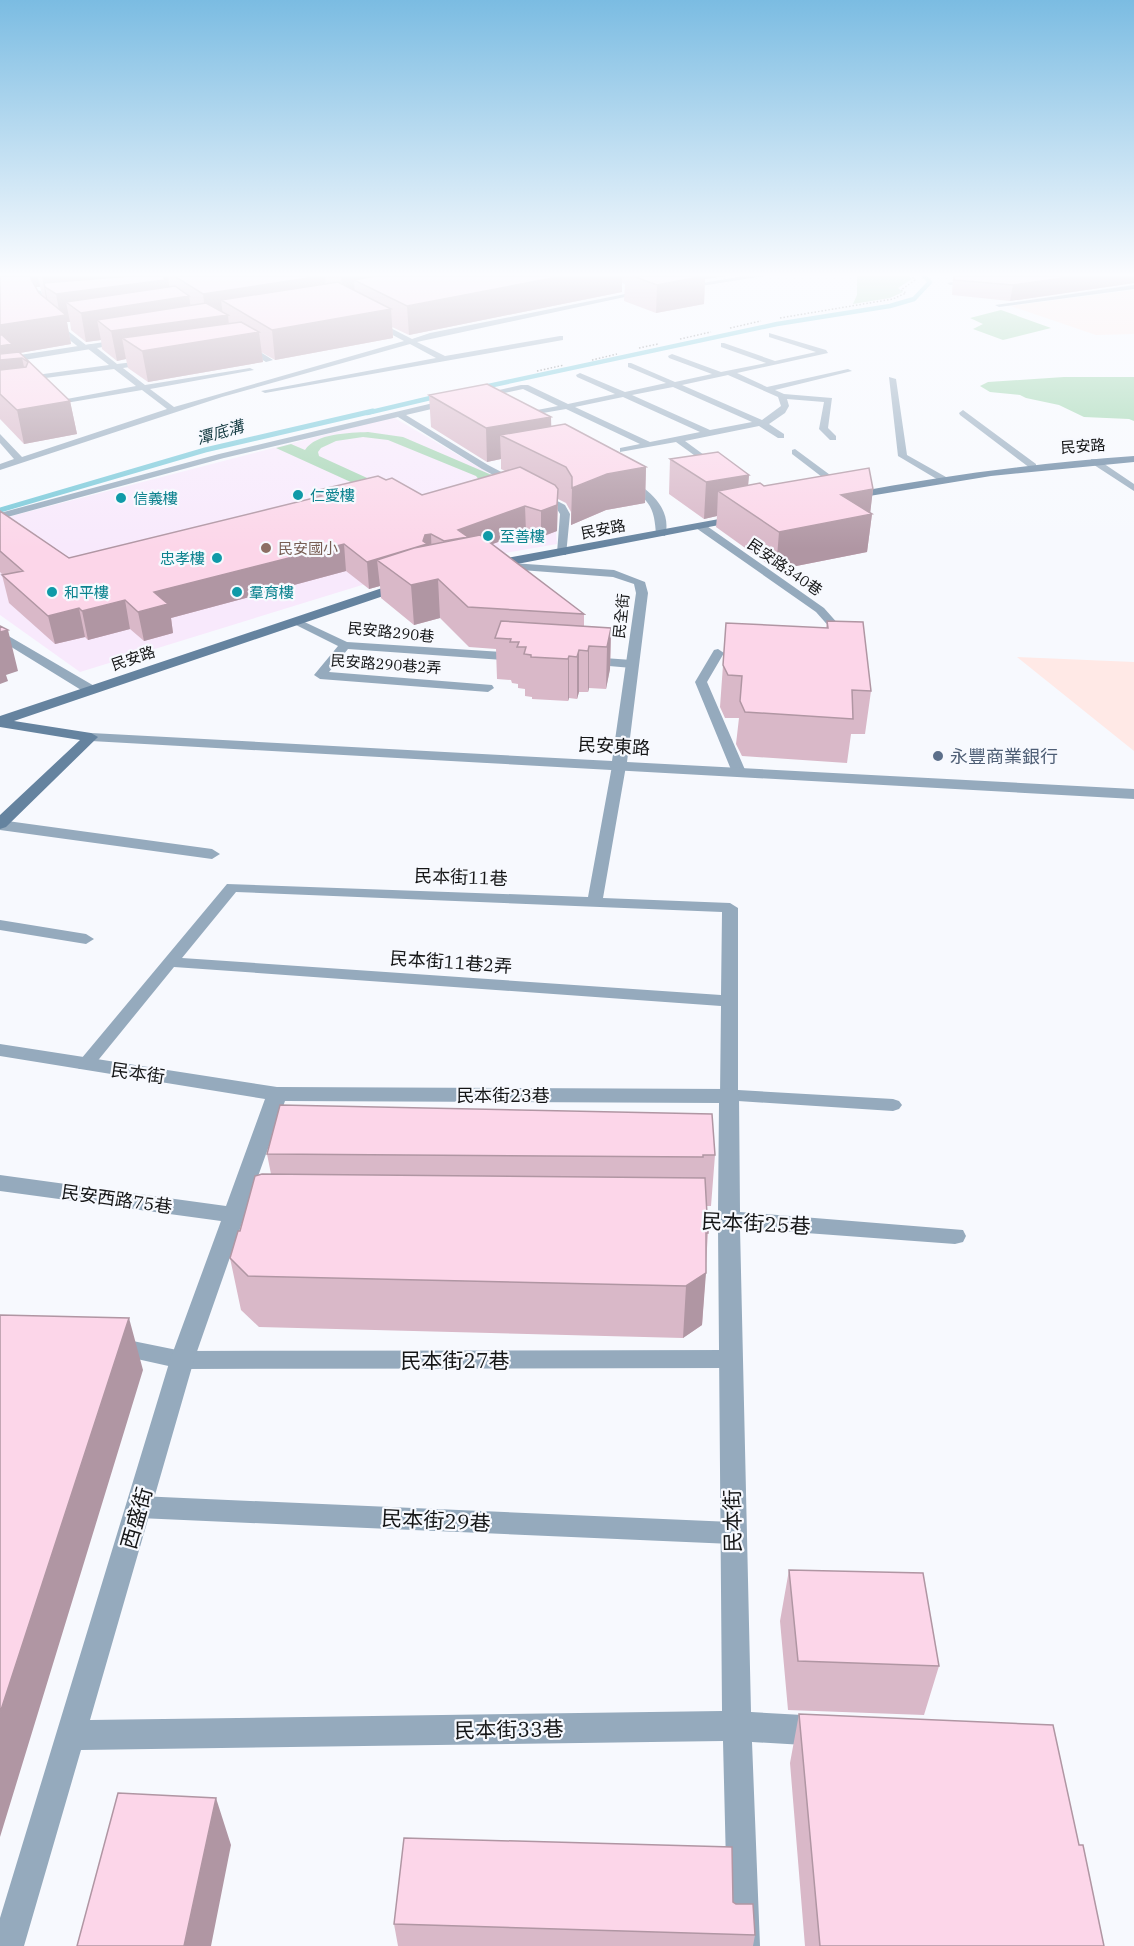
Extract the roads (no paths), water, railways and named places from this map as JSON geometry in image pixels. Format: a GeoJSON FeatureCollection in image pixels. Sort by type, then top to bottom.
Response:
{"type":"FeatureCollection","features":[{"type":"Feature","properties":{"kind":"street","name":"民安路"},"geometry":{"type":"LineString","coordinates":[[847,497],[943,479],[1033,466],[1134,459]]}},
{"type":"Feature","properties":{"kind":"street","name":"民安路"},"geometry":{"type":"LineString","coordinates":[[485,566],[562,554],[751,516]]}},
{"type":"Feature","properties":{"kind":"street","name":"民全街"},"geometry":{"type":"LineString","coordinates":[[485,566],[614,574],[639,582],[642,593],[619,766]]}},
{"type":"Feature","properties":{"kind":"street","name":"民安路"},"geometry":{"type":"LineString","coordinates":[[0,722],[413,581]]}},
{"type":"Feature","properties":{"kind":"street"},"geometry":{"type":"LineString","coordinates":[[0,635],[91,690]]}},
{"type":"Feature","properties":{"kind":"street"},"geometry":{"type":"LineString","coordinates":[[0,722],[91,737]]}},
{"type":"Feature","properties":{"kind":"street"},"geometry":{"type":"LineString","coordinates":[[0,825],[91,737]]}},
{"type":"Feature","properties":{"kind":"street","name":"民安東路"},"geometry":{"type":"LineString","coordinates":[[91,737],[1134,794]]}},
{"type":"Feature","properties":{"kind":"street"},"geometry":{"type":"LineString","coordinates":[[0,825],[212,854]]}},
{"type":"Feature","properties":{"kind":"street","name":"民本街"},"geometry":{"type":"LineString","coordinates":[[0,1050],[277,1094]]}},
{"type":"Feature","properties":{"kind":"street","name":"民本街23巷"},"geometry":{"type":"LineString","coordinates":[[277,1094],[729,1096]]}},
{"type":"Feature","properties":{"kind":"street","name":"西盛街"},"geometry":{"type":"LineString","coordinates":[[8,1946],[182,1360],[277,1094]]}},
{"type":"Feature","properties":{"kind":"street","name":"民本街"},"geometry":{"type":"LineString","coordinates":[[729,1096],[728,1359],[736,1726],[744,1946]]}},
{"type":"Feature","properties":{"kind":"street","name":"民安西路75巷"},"geometry":{"type":"LineString","coordinates":[[0,1183],[233,1215]]}},
{"type":"Feature","properties":{"kind":"street"},"geometry":{"type":"LineString","coordinates":[[233,1215],[292,1215]]}},
{"type":"Feature","properties":{"kind":"street","name":"民本街25巷"},"geometry":{"type":"LineString","coordinates":[[670,1219],[729,1219],[955,1236]]}},
{"type":"Feature","properties":{"kind":"street","name":"民本街33巷"},"geometry":{"type":"LineString","coordinates":[[71,1735],[736,1726],[852,1733]]}},
{"type":"Feature","properties":{"kind":"lane"},"geometry":{"type":"LineString","coordinates":[[0,382],[116,367],[172,410]]}},
{"type":"Feature","properties":{"kind":"lane"},"geometry":{"type":"LineString","coordinates":[[0,467],[172,410],[322,367]]}},
{"type":"Feature","properties":{"kind":"lane"},"geometry":{"type":"LineString","coordinates":[[185,406],[401,367]]}},
{"type":"Feature","properties":{"kind":"lane"},"geometry":{"type":"LineString","coordinates":[[637,367],[761,423],[781,436]]}},
{"type":"Feature","properties":{"kind":"lane"},"geometry":{"type":"LineString","coordinates":[[704,367],[782,396],[829,400],[823,429],[833,438]]}},
{"type":"Feature","properties":{"kind":"lane"},"geometry":{"type":"LineString","coordinates":[[540,412],[758,367]]}},
{"type":"Feature","properties":{"kind":"lane"},"geometry":{"type":"LineString","coordinates":[[60,401],[250,370]]}},
{"type":"Feature","properties":{"kind":"lane"},"geometry":{"type":"LineString","coordinates":[[767,389],[848,371]]}},
{"type":"Feature","properties":{"kind":"lane"},"geometry":{"type":"LineString","coordinates":[[580,375],[709,434]]}},
{"type":"Feature","properties":{"kind":"lane"},"geometry":{"type":"LineString","coordinates":[[892,379],[903,456],[943,479]]}},
{"type":"Feature","properties":{"kind":"lane"},"geometry":{"type":"LineString","coordinates":[[0,516],[222,456],[397,413],[523,387],[649,445]]}},
{"type":"Feature","properties":{"kind":"lane"},"geometry":{"type":"LineString","coordinates":[[623,450],[761,423],[782,411],[785,406],[782,396]]}},
{"type":"Feature","properties":{"kind":"lane"},"geometry":{"type":"LineString","coordinates":[[397,413],[485,467],[561,507],[565,514],[562,554]]}},
{"type":"Feature","properties":{"kind":"lane"},"geometry":{"type":"LineString","coordinates":[[963,413],[1033,466]]}},
{"type":"Feature","properties":{"kind":"lane"},"geometry":{"type":"LineString","coordinates":[[0,437],[20,460]]}},
{"type":"Feature","properties":{"kind":"lane"},"geometry":{"type":"LineString","coordinates":[[678,440],[725,476]]}},
{"type":"Feature","properties":{"kind":"lane"},"geometry":{"type":"LineString","coordinates":[[795,452],[847,497]]}},
{"type":"Feature","properties":{"kind":"lane"},"geometry":{"type":"LineString","coordinates":[[1094,461],[1134,488]]}},
{"type":"Feature","properties":{"kind":"lane"},"geometry":{"type":"LineString","coordinates":[[485,467],[506,464]]}},
{"type":"Feature","properties":{"kind":"lane"},"geometry":{"type":"LineString","coordinates":[[620,477],[656,503],[660,510],[660,534]]}},
{"type":"Feature","properties":{"kind":"lane","name":"民安路340巷"},"geometry":{"type":"LineString","coordinates":[[700,526],[820,609],[846,640]]}},
{"type":"Feature","properties":{"kind":"lane","name":"民安路290巷"},"geometry":{"type":"LineString","coordinates":[[296,621],[345,645],[531,658]]}},
{"type":"Feature","properties":{"kind":"lane","name":"民安路290巷2弄"},"geometry":{"type":"LineString","coordinates":[[345,645],[320,675],[488,688]]}},
{"type":"Feature","properties":{"kind":"lane"},"geometry":{"type":"LineString","coordinates":[[718,653],[701,682],[739,772]]}},
{"type":"Feature","properties":{"kind":"lane"},"geometry":{"type":"LineString","coordinates":[[576,660],[632,663]]}},
{"type":"Feature","properties":{"kind":"lane"},"geometry":{"type":"LineString","coordinates":[[595,902],[619,766]]}},
{"type":"Feature","properties":{"kind":"lane","name":"民本街11巷"},"geometry":{"type":"LineString","coordinates":[[85,1065],[232,887],[730,908],[729,1096]]}},
{"type":"Feature","properties":{"kind":"lane"},"geometry":{"type":"LineString","coordinates":[[0,925],[86,939]]}},
{"type":"Feature","properties":{"kind":"lane","name":"民本街11巷2弄"},"geometry":{"type":"LineString","coordinates":[[170,962],[729,1001]]}},
{"type":"Feature","properties":{"kind":"lane"},"geometry":{"type":"LineString","coordinates":[[729,1096],[893,1105]]}},
{"type":"Feature","properties":{"kind":"lane","name":"民本街27巷"},"geometry":{"type":"LineString","coordinates":[[102,1344],[182,1360],[728,1359]]}},
{"type":"Feature","properties":{"kind":"lane","name":"民本街29巷"},"geometry":{"type":"LineString","coordinates":[[139,1507],[732,1533]]}},
{"type":"Feature","properties":{"kind":"waterway","name":"潭底溝"},"geometry":{"type":"LineString","coordinates":[[479,388],[578,367]]}},
{"type":"Feature","properties":{"kind":"waterway","name":"潭底溝"},"geometry":{"type":"LineString","coordinates":[[367,413],[439,396]]}},
{"type":"Feature","properties":{"kind":"waterway","name":"潭底溝"},"geometry":{"type":"LineString","coordinates":[[0,510],[205,450],[373,411]]}},
{"type":"Feature","properties":{"kind":"place","name":"仁愛樓"},"geometry":{"type":"Point","coordinates":[298,495]}},
{"type":"Feature","properties":{"kind":"place","name":"信義樓"},"geometry":{"type":"Point","coordinates":[121,498]}},
{"type":"Feature","properties":{"kind":"place","name":"至善樓"},"geometry":{"type":"Point","coordinates":[488,536]}},
{"type":"Feature","properties":{"kind":"place","name":"民安國小"},"geometry":{"type":"Point","coordinates":[266,548]}},
{"type":"Feature","properties":{"kind":"place","name":"忠孝樓"},"geometry":{"type":"Point","coordinates":[217,558]}},
{"type":"Feature","properties":{"kind":"place","name":"和平樓"},"geometry":{"type":"Point","coordinates":[52,592]}},
{"type":"Feature","properties":{"kind":"place","name":"羣育樓"},"geometry":{"type":"Point","coordinates":[237,592]}},
{"type":"Feature","properties":{"kind":"place","name":"永豐商業銀行"},"geometry":{"type":"Point","coordinates":[938,756]}}]}
